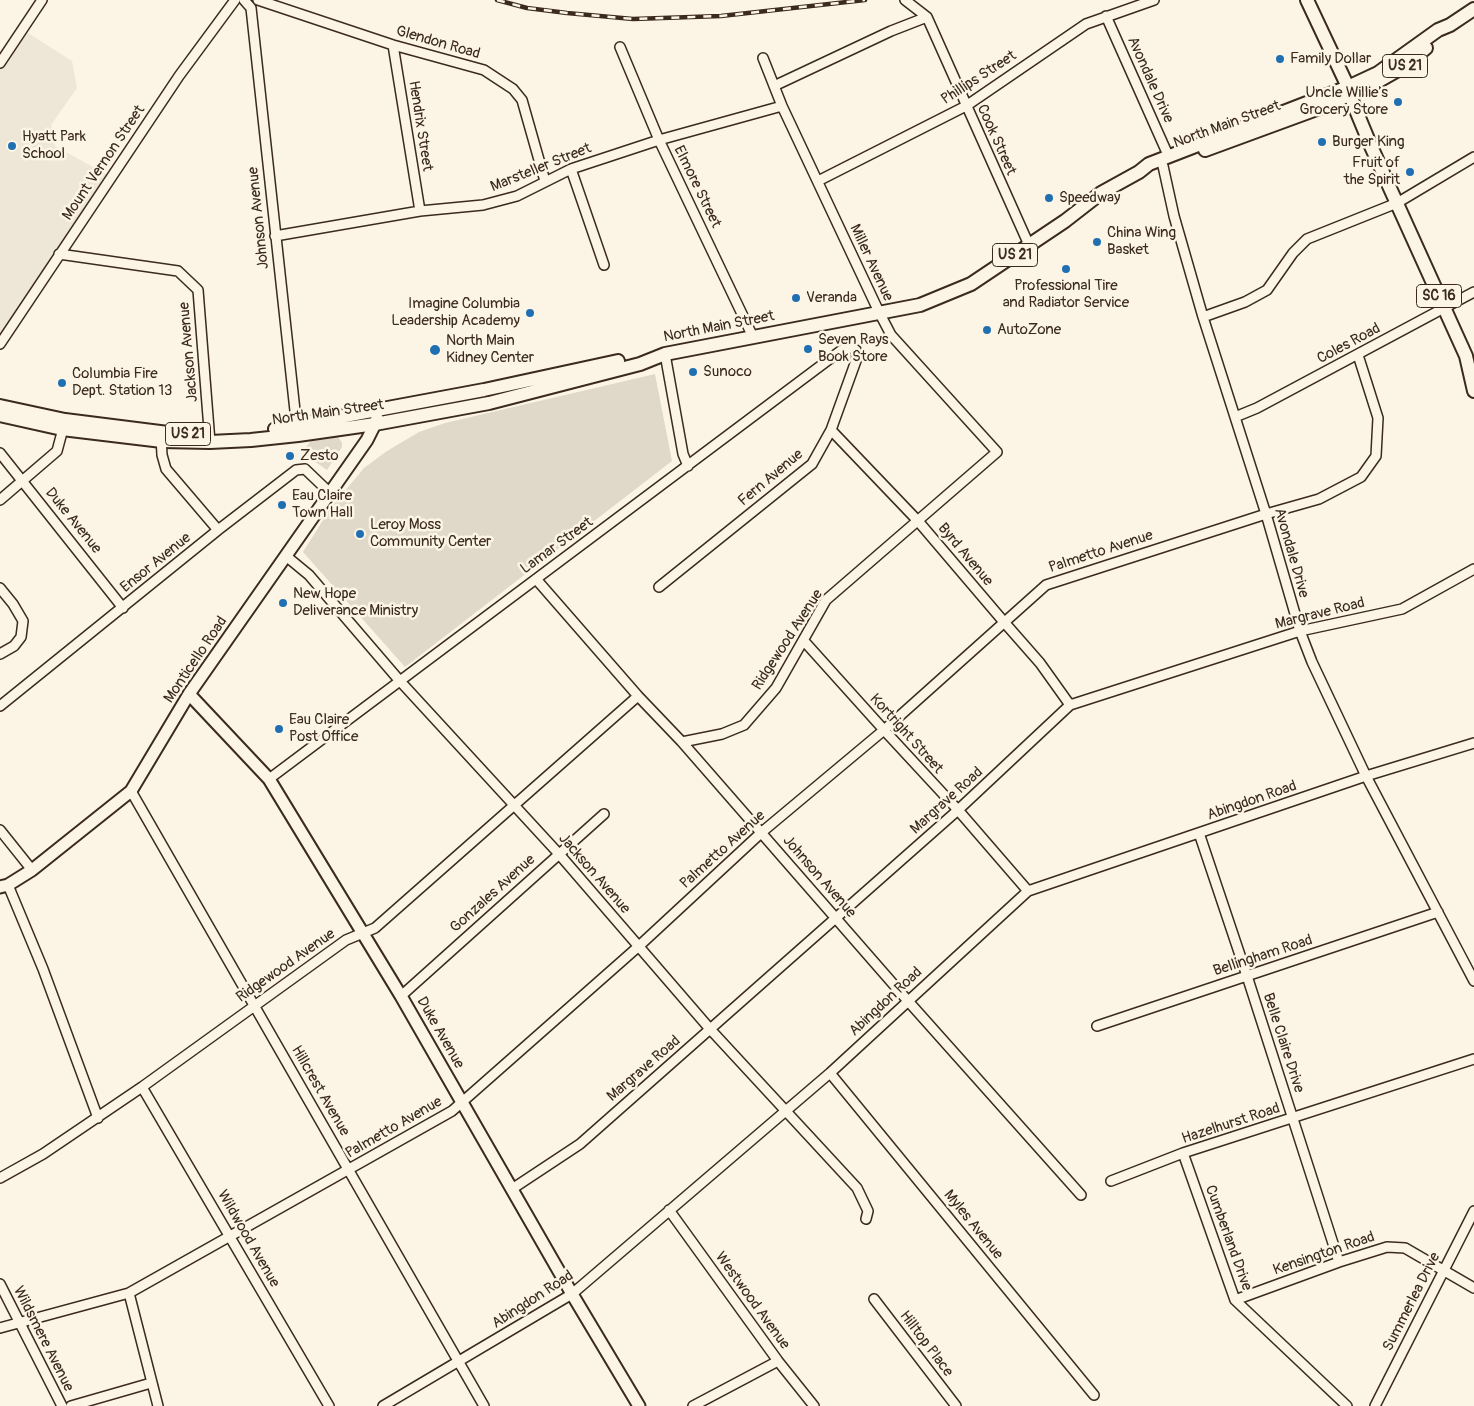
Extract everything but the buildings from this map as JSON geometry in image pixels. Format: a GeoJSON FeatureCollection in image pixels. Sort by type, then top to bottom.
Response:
{"type":"FeatureCollection","features":[{"type":"Feature","properties":{"kind":"main road","name":"SC 16"},"geometry":{"type":"LineString","coordinates":[[1307,0],[1349,90],[1370,144],[1466,356],[1474,391]]}},
{"type":"Feature","properties":{"kind":"main road","name":"US 21"},"geometry":{"type":"LineString","coordinates":[[1349,90],[1378,73],[1438,30],[1450,25],[1474,9]]}},
{"type":"Feature","properties":{"kind":"main road","name":"North Main Street"},"geometry":{"type":"LineString","coordinates":[[0,415],[161,437],[250,440],[377,411],[486,390],[627,359],[660,356],[920,305],[971,284],[1065,221],[1101,193],[1139,172],[1151,171],[1166,161],[1333,103],[1349,90]]}},
{"type":"Feature","properties":{"kind":"main road","name":"North Main Street"},"geometry":{"type":"LineString","coordinates":[[297,430],[375,424],[488,403],[640,364],[660,356]]}},
{"type":"Feature","properties":{"kind":"main road","name":"North Main Street"},"geometry":{"type":"LineString","coordinates":[[0,406],[64,425]]}},
{"type":"Feature","properties":{"kind":"street"},"geometry":{"type":"LineString","coordinates":[[0,63],[42,0]]}},
{"type":"Feature","properties":{"kind":"street","name":"Mount Vernon Street"},"geometry":{"type":"LineString","coordinates":[[0,344],[179,76],[235,0]]}},
{"type":"Feature","properties":{"kind":"street","name":"Johnson Avenue"},"geometry":{"type":"LineString","coordinates":[[244,0],[251,8],[297,430]]}},
{"type":"Feature","properties":{"kind":"street","name":"Glendon Road"},"geometry":{"type":"LineString","coordinates":[[258,0],[393,45],[484,70],[513,89],[522,100],[545,181]]}},
{"type":"Feature","properties":{"kind":"street","name":"Cook Street"},"geometry":{"type":"LineString","coordinates":[[905,0],[927,17],[1029,245]]}},
{"type":"Feature","properties":{"kind":"street","name":"Phillips Street"},"geometry":{"type":"LineString","coordinates":[[818,181],[966,106],[1075,30],[1106,16],[1154,0]]}},
{"type":"Feature","properties":{"kind":"street","name":"Avondale Drive"},"geometry":{"type":"LineString","coordinates":[[1106,16],[1166,161],[1174,216],[1203,317],[1266,514],[1300,631],[1312,662],[1366,776],[1474,981]]}},
{"type":"Feature","properties":{"kind":"street"},"geometry":{"type":"LineString","coordinates":[[774,86],[891,31],[927,17]]}},
{"type":"Feature","properties":{"kind":"street","name":"Hendrix Street"},"geometry":{"type":"LineString","coordinates":[[393,45],[420,211]]}},
{"type":"Feature","properties":{"kind":"street","name":"Elmore Street"},"geometry":{"type":"LineString","coordinates":[[620,47],[659,140],[753,337]]}},
{"type":"Feature","properties":{"kind":"street","name":"Miller Avenue"},"geometry":{"type":"LineString","coordinates":[[763,58],[782,106],[891,334],[997,452]]}},
{"type":"Feature","properties":{"kind":"street","name":"Marsteller Street"},"geometry":{"type":"LineString","coordinates":[[275,236],[420,211],[482,205],[517,196],[571,169],[659,140],[782,106]]}},
{"type":"Feature","properties":{"kind":"street"},"geometry":{"type":"LineString","coordinates":[[1203,317],[1245,302],[1267,290],[1293,253],[1307,239],[1397,204],[1474,156]]}},
{"type":"Feature","properties":{"kind":"street"},"geometry":{"type":"LineString","coordinates":[[571,169],[604,265]]}},
{"type":"Feature","properties":{"kind":"street","name":"Jackson Avenue"},"geometry":{"type":"LineString","coordinates":[[59,254],[178,271],[198,290],[210,438]]}},
{"type":"Feature","properties":{"kind":"street","name":"Coles Road"},"geometry":{"type":"LineString","coordinates":[[1234,417],[1257,408],[1474,292]]}},
{"type":"Feature","properties":{"kind":"street","name":"Lamar Street"},"geometry":{"type":"LineString","coordinates":[[269,779],[843,349],[848,347],[856,350],[857,358]]}},
{"type":"Feature","properties":{"kind":"street","name":"Palmetto Avenue"},"geometry":{"type":"LineString","coordinates":[[0,1328],[129,1293],[452,1111],[639,946],[762,832],[884,730],[1046,585],[1266,514],[1319,499],[1360,477],[1376,456],[1378,418],[1358,355]]}},
{"type":"Feature","properties":{"kind":"street"},"geometry":{"type":"LineString","coordinates":[[660,356],[683,454],[688,466]]}},
{"type":"Feature","properties":{"kind":"street","name":"Fern Avenue"},"geometry":{"type":"LineString","coordinates":[[659,587],[812,464],[831,430],[857,358]]}},
{"type":"Feature","properties":{"kind":"street","name":"Monticello Road"},"geometry":{"type":"LineString","coordinates":[[4,886],[32,870],[131,791],[189,694],[367,440],[375,424],[377,411]]}},
{"type":"Feature","properties":{"kind":"street"},"geometry":{"type":"LineString","coordinates":[[0,500],[57,451],[64,425]]}},
{"type":"Feature","properties":{"kind":"street","name":"Byrd Avenue"},"geometry":{"type":"LineString","coordinates":[[831,430],[918,521],[1040,663],[1070,705]]}},
{"type":"Feature","properties":{"kind":"street"},"geometry":{"type":"LineString","coordinates":[[161,437],[162,455],[166,469],[218,530]]}},
{"type":"Feature","properties":{"kind":"street","name":"Ridgewood Avenue"},"geometry":{"type":"LineString","coordinates":[[682,742],[722,734],[744,725],[776,688],[826,600],[997,452]]}},
{"type":"Feature","properties":{"kind":"street","name":"Duke Avenue"},"geometry":{"type":"LineString","coordinates":[[0,453],[123,608]]}},
{"type":"Feature","properties":{"kind":"street","name":"Ensor Avenue"},"geometry":{"type":"LineString","coordinates":[[0,706],[218,530],[296,470],[305,469],[330,493]]}},
{"type":"Feature","properties":{"kind":"street","name":"Jackson Avenue"},"geometry":{"type":"LineString","coordinates":[[286,556],[309,575],[399,680],[559,854],[710,1029],[856,1188],[868,1211],[866,1219]]}},
{"type":"Feature","properties":{"kind":"street","name":"Margrave Road"},"geometry":{"type":"LineString","coordinates":[[512,1189],[580,1144],[958,810],[1070,705],[1300,631],[1402,609],[1474,569]]}},
{"type":"Feature","properties":{"kind":"street","name":"Johnson Avenue"},"geometry":{"type":"LineString","coordinates":[[536,579],[638,696],[682,742],[762,832],[908,1001],[1081,1195]]}},
{"type":"Feature","properties":{"kind":"street"},"geometry":{"type":"LineString","coordinates":[[0,588],[13,604],[23,621],[21,637],[14,646],[0,654]]}},
{"type":"Feature","properties":{"kind":"street","name":"Kortright Street"},"geometry":{"type":"LineString","coordinates":[[804,641],[958,810],[1028,891]]}},
{"type":"Feature","properties":{"kind":"street","name":"Duke Avenue"},"geometry":{"type":"LineString","coordinates":[[189,694],[269,779],[401,996],[572,1294],[639,1406]]}},
{"type":"Feature","properties":{"kind":"street","name":"Ridgewood Avenue"},"geometry":{"type":"LineString","coordinates":[[0,1178],[43,1154],[98,1118],[346,940],[375,928],[638,696]]}},
{"type":"Feature","properties":{"kind":"street","name":"Abingdon Road"},"geometry":{"type":"LineString","coordinates":[[383,1406],[572,1294],[830,1073],[1028,891],[1366,776],[1474,743]]}},
{"type":"Feature","properties":{"kind":"street","name":"Hillcrest Avenue"},"geometry":{"type":"LineString","coordinates":[[131,791],[350,1169],[484,1406]]}},
{"type":"Feature","properties":{"kind":"street","name":"Gonzales Avenue"},"geometry":{"type":"LineString","coordinates":[[401,996],[604,814]]}},
{"type":"Feature","properties":{"kind":"street"},"geometry":{"type":"LineString","coordinates":[[0,830],[32,870]]}},
{"type":"Feature","properties":{"kind":"street","name":"Belle Claire Drive"},"geometry":{"type":"LineString","coordinates":[[1199,833],[1339,1262]]}},
{"type":"Feature","properties":{"kind":"street"},"geometry":{"type":"LineString","coordinates":[[4,886],[43,969],[98,1118]]}},
{"type":"Feature","properties":{"kind":"street","name":"Bellingham Road"},"geometry":{"type":"LineString","coordinates":[[1097,1026],[1438,912]]}},
{"type":"Feature","properties":{"kind":"street","name":"Hazelhurst Road"},"geometry":{"type":"LineString","coordinates":[[1111,1181],[1183,1153],[1474,1059]]}},
{"type":"Feature","properties":{"kind":"street","name":"Myles Avenue"},"geometry":{"type":"LineString","coordinates":[[830,1073],[1094,1395]]}},
{"type":"Feature","properties":{"kind":"street","name":"Wildwood Avenue"},"geometry":{"type":"LineString","coordinates":[[142,1087],[329,1406]]}},
{"type":"Feature","properties":{"kind":"street","name":"Cumberland Drive"},"geometry":{"type":"LineString","coordinates":[[1183,1153],[1235,1300],[1347,1406]]}},
{"type":"Feature","properties":{"kind":"street","name":"Westwood Avenue"},"geometry":{"type":"LineString","coordinates":[[669,1210],[778,1361],[814,1406]]}},
{"type":"Feature","properties":{"kind":"street","name":"Summerlea Drive"},"geometry":{"type":"LineString","coordinates":[[1375,1406],[1474,1211]]}},
{"type":"Feature","properties":{"kind":"street","name":"Kensington Road"},"geometry":{"type":"LineString","coordinates":[[1235,1300],[1339,1262],[1387,1247],[1405,1248],[1474,1288]]}},
{"type":"Feature","properties":{"kind":"street","name":"Wildsmere Avenue"},"geometry":{"type":"LineString","coordinates":[[0,1284],[62,1406]]}},
{"type":"Feature","properties":{"kind":"street"},"geometry":{"type":"LineString","coordinates":[[129,1293],[158,1406]]}},
{"type":"Feature","properties":{"kind":"street","name":"Hilltop Place"},"geometry":{"type":"LineString","coordinates":[[874,1299],[956,1406]]}},
{"type":"Feature","properties":{"kind":"street"},"geometry":{"type":"LineString","coordinates":[[693,1406],[778,1361]]}},
{"type":"Feature","properties":{"kind":"street"},"geometry":{"type":"LineString","coordinates":[[71,1406],[151,1384]]}},
{"type":"Feature","properties":{"kind":"shaded area"},"geometry":{"type":"Polygon","coordinates":[[[22,29],[72,61],[77,88],[51,125],[55,146],[111,177],[0,344],[0,63],[22,29]]]}},
{"type":"Feature","properties":{"kind":"shaded area"},"geometry":{"type":"Polygon","coordinates":[[[655,374],[672,461],[405,667],[303,552],[330,509],[364,468],[387,451],[419,432],[445,423],[655,374]]]}},
{"type":"Feature","properties":{"kind":"shaded area"},"geometry":{"type":"Polygon","coordinates":[[[334,435],[342,443],[342,447],[327,470],[301,452],[313,439],[334,435]]]}},
{"type":"Feature","properties":{"kind":"railway"},"geometry":{"type":"LineString","coordinates":[[497,0],[527,8],[633,19],[721,16],[865,0]]}},
{"type":"Feature","properties":{"kind":"place","name":"Family Dollar"},"geometry":{"type":"Point","coordinates":[1280,59]}},
{"type":"Feature","properties":{"kind":"place","name":"Uncle Willie's Grocery Store"},"geometry":{"type":"Point","coordinates":[1398,102]}},
{"type":"Feature","properties":{"kind":"place","name":"Burger King"},"geometry":{"type":"Point","coordinates":[1322,142]}},
{"type":"Feature","properties":{"kind":"place","name":"Hyatt Park School"},"geometry":{"type":"Point","coordinates":[12,146]}},
{"type":"Feature","properties":{"kind":"place","name":"Fruit of the Spirit"},"geometry":{"type":"Point","coordinates":[1410,172]}},
{"type":"Feature","properties":{"kind":"place","name":"Speedway"},"geometry":{"type":"Point","coordinates":[1049,198]}},
{"type":"Feature","properties":{"kind":"place","name":"China Wing Basket"},"geometry":{"type":"Point","coordinates":[1097,242]}},
{"type":"Feature","properties":{"kind":"place","name":"Professional Tire and Radiator Service"},"geometry":{"type":"Point","coordinates":[1066,269]}},
{"type":"Feature","properties":{"kind":"place","name":"Veranda"},"geometry":{"type":"Point","coordinates":[796,298]}},
{"type":"Feature","properties":{"kind":"place","name":"Imagine Columbia Leadership Academy"},"geometry":{"type":"Point","coordinates":[530,313]}},
{"type":"Feature","properties":{"kind":"place","name":"AutoZone"},"geometry":{"type":"Point","coordinates":[987,330]}},
{"type":"Feature","properties":{"kind":"place","name":"Seven Rays Book Store"},"geometry":{"type":"Point","coordinates":[808,349]}},
{"type":"Feature","properties":{"kind":"place","name":"North Main Kidney Center"},"geometry":{"type":"Point","coordinates":[435,350]}},
{"type":"Feature","properties":{"kind":"place","name":"Sunoco"},"geometry":{"type":"Point","coordinates":[693,372]}},
{"type":"Feature","properties":{"kind":"place","name":"Columbia Fire Dept. Station 13"},"geometry":{"type":"Point","coordinates":[62,383]}},
{"type":"Feature","properties":{"kind":"place","name":"Zesto"},"geometry":{"type":"Point","coordinates":[290,456]}},
{"type":"Feature","properties":{"kind":"place","name":"Eau Claire Town Hall"},"geometry":{"type":"Point","coordinates":[282,505]}},
{"type":"Feature","properties":{"kind":"place","name":"Leroy Moss Community Center"},"geometry":{"type":"Point","coordinates":[360,534]}},
{"type":"Feature","properties":{"kind":"place","name":"New Hope Deliverance Ministry"},"geometry":{"type":"Point","coordinates":[283,603]}},
{"type":"Feature","properties":{"kind":"place","name":"Eau Claire Post Office"},"geometry":{"type":"Point","coordinates":[279,729]}}]}
